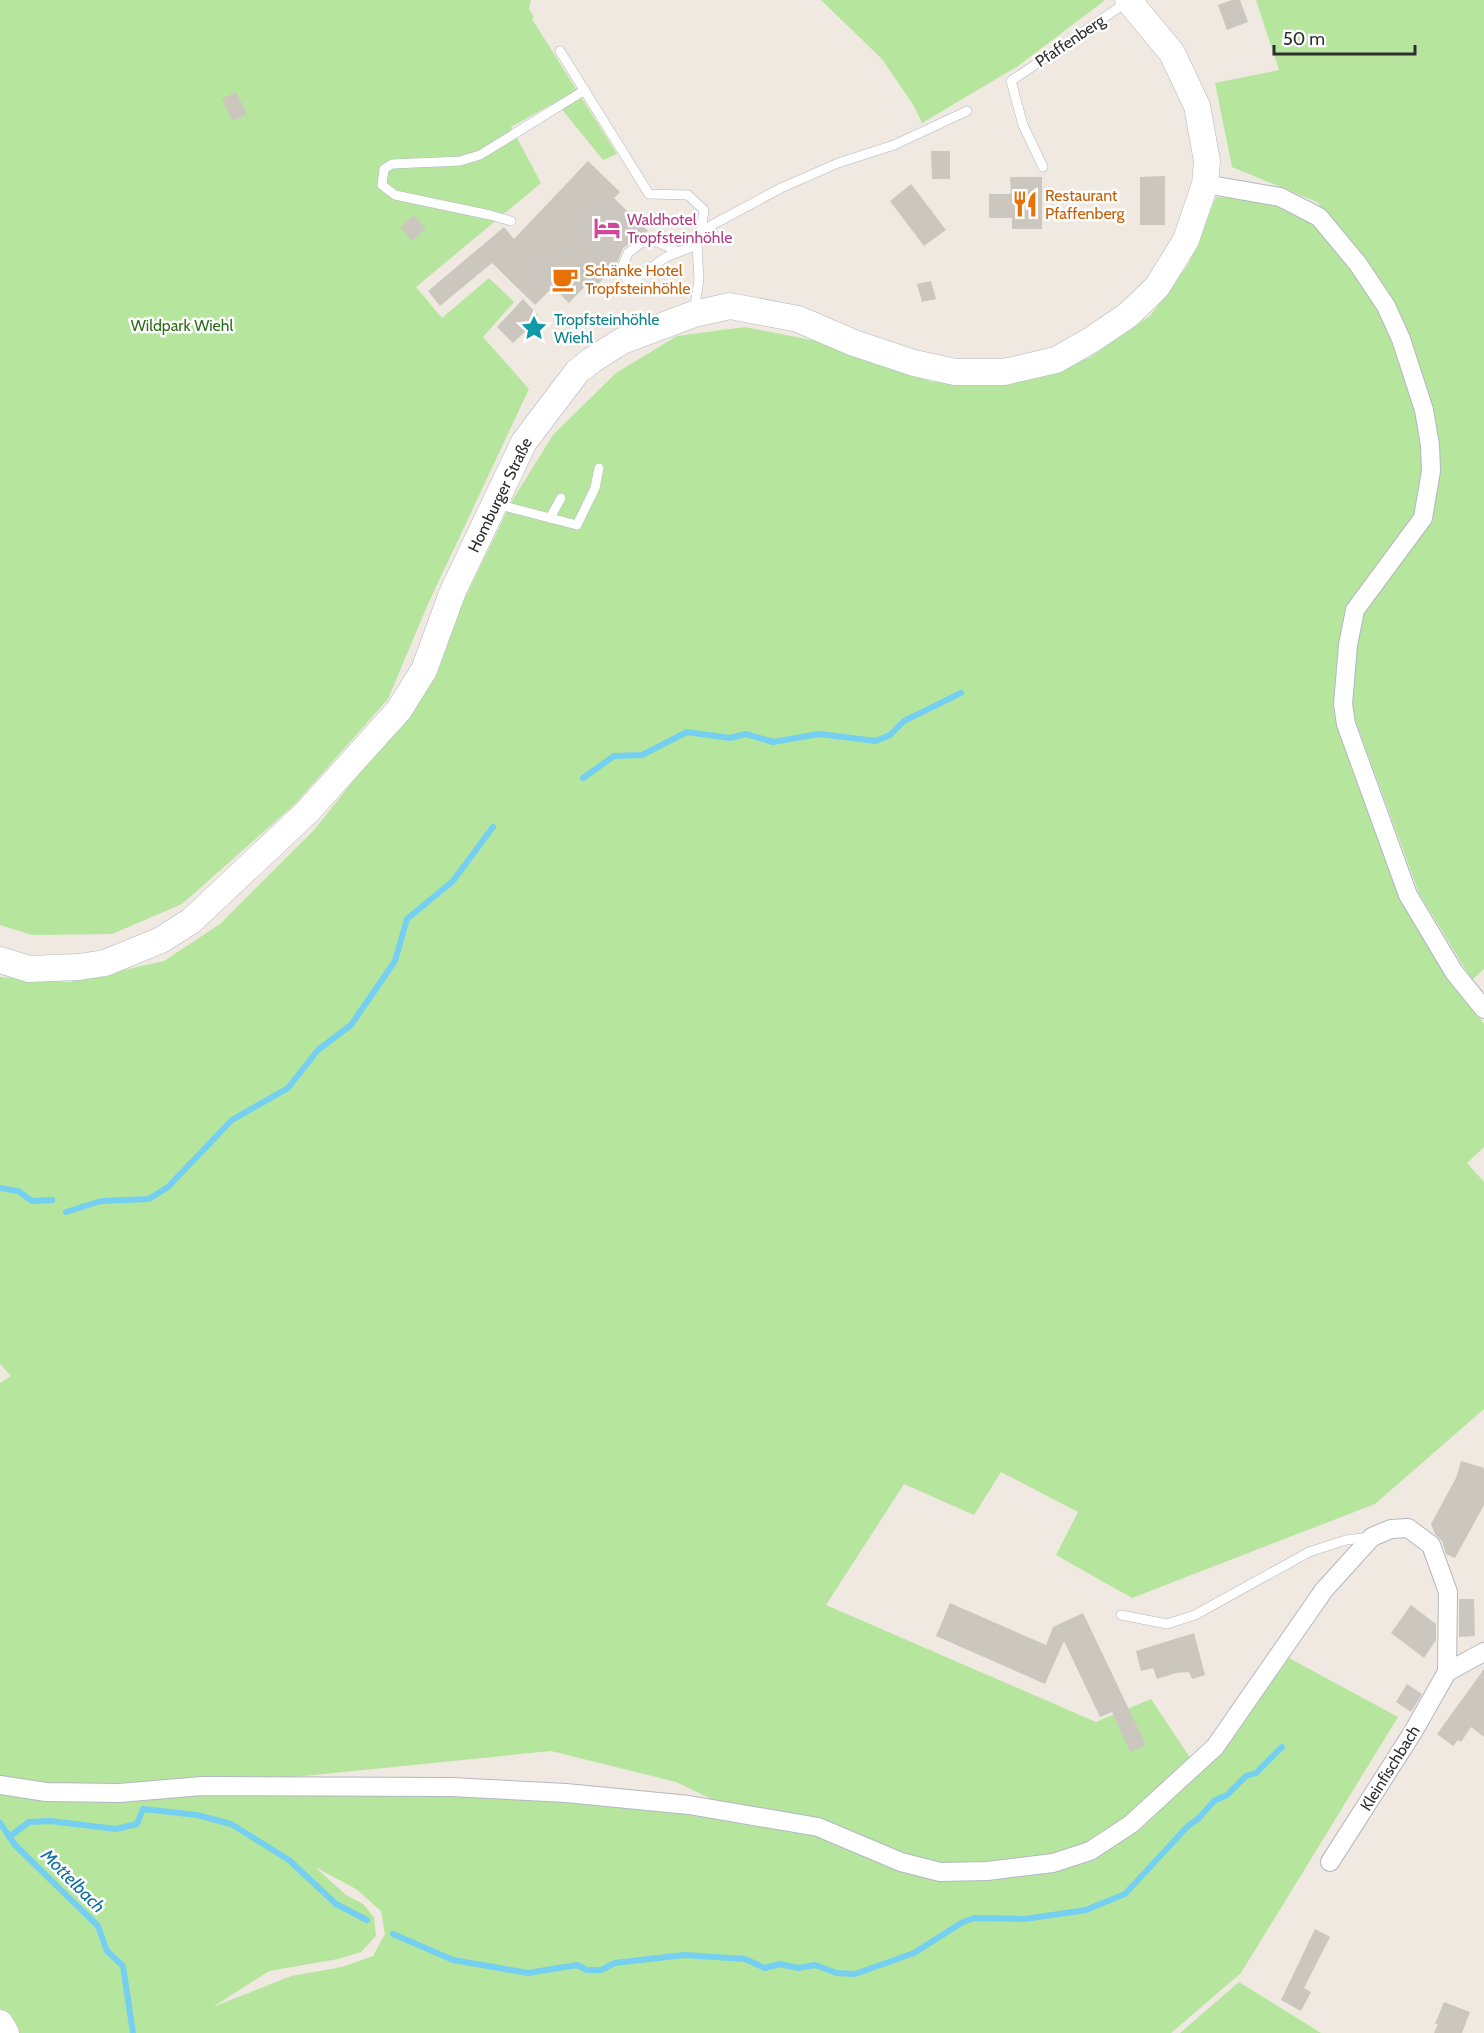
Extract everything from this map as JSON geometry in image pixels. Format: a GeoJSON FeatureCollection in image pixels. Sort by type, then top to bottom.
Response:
{"type":"FeatureCollection","features":[{"type":"Feature","properties":{"kind":"main road","name":"Homburger Straße"},"geometry":{"type":"LineString","coordinates":[[0,960],[29,969],[79,968],[105,963],[161,940],[191,921],[307,812],[399,710],[424,670],[453,591],[524,442],[577,372],[622,341],[694,314],[730,306],[798,319],[854,343],[914,363],[955,372],[1004,372],[1056,360],[1128,315],[1157,287],[1186,240],[1204,184],[1207,160],[1197,106],[1172,53],[1129,0]]}},
{"type":"Feature","properties":{"kind":"main road"},"geometry":{"type":"LineString","coordinates":[[0,2023],[6,2033]]}},
{"type":"Feature","properties":{"kind":"street"},"geometry":{"type":"LineString","coordinates":[[1204,184],[1280,196],[1319,217],[1358,264],[1386,306],[1401,339],[1424,410],[1430,445],[1431,471],[1423,519],[1355,610],[1348,645],[1343,704],[1346,724],[1408,895],[1454,972],[1484,1009]]}},
{"type":"Feature","properties":{"kind":"street","name":"Kleinfischbach"},"geometry":{"type":"LineString","coordinates":[[1330,1862],[1413,1732],[1447,1672],[1448,1592],[1431,1545],[1408,1528],[1391,1529],[1372,1537]]}},
{"type":"Feature","properties":{"kind":"street"},"geometry":{"type":"LineString","coordinates":[[0,1785],[46,1792],[119,1793],[214,1786],[451,1787],[567,1793],[689,1805],[818,1827],[901,1862],[940,1872],[987,1871],[1053,1863],[1090,1851],[1131,1824],[1215,1747],[1324,1590],[1372,1537]]}},
{"type":"Feature","properties":{"kind":"street"},"geometry":{"type":"LineString","coordinates":[[1447,1672],[1484,1653]]}},
{"type":"Feature","properties":{"kind":"lane","name":"Pfaffenberg"},"geometry":{"type":"LineString","coordinates":[[1043,168],[1023,124],[1011,81],[1129,0]]}},
{"type":"Feature","properties":{"kind":"lane"},"geometry":{"type":"LineString","coordinates":[[560,51],[650,194],[688,195],[704,210],[697,246],[699,279],[694,314]]}},
{"type":"Feature","properties":{"kind":"lane"},"geometry":{"type":"LineString","coordinates":[[511,221],[395,195],[382,185],[384,169],[392,164],[460,161],[480,155],[585,90]]}},
{"type":"Feature","properties":{"kind":"lane"},"geometry":{"type":"LineString","coordinates":[[701,231],[781,188],[838,163],[894,145],[967,111]]}},
{"type":"Feature","properties":{"kind":"lane"},"geometry":{"type":"LineString","coordinates":[[678,252],[658,242],[641,243],[628,254],[623,265],[626,286],[666,257],[697,246]]}},
{"type":"Feature","properties":{"kind":"lane"},"geometry":{"type":"LineString","coordinates":[[494,504],[577,525],[595,488],[600,468]]}},
{"type":"Feature","properties":{"kind":"lane"},"geometry":{"type":"LineString","coordinates":[[550,518],[561,498]]}},
{"type":"Feature","properties":{"kind":"lane"},"geometry":{"type":"LineString","coordinates":[[1121,1615],[1167,1624],[1195,1616],[1309,1552],[1346,1540],[1372,1537]]}},
{"type":"Feature","properties":{"kind":"green space","name":"Wildpark Wiehl"},"geometry":{"type":"Polygon","coordinates":[[[0,0],[531,0],[529,9],[534,17],[532,19],[617,154],[603,160],[556,102],[511,127],[541,183],[416,287],[442,318],[489,278],[514,302],[483,337],[529,389],[428,604],[388,699],[295,804],[182,904],[112,934],[32,935],[0,925],[0,0]]]}},
{"type":"Feature","properties":{"kind":"green space"},"geometry":{"type":"Polygon","coordinates":[[[821,0],[1104,1],[1018,66],[922,123],[914,106],[882,59],[821,0]]]}},
{"type":"Feature","properties":{"kind":"green space"},"geometry":{"type":"Polygon","coordinates":[[[1256,0],[1484,0],[1484,969],[1472,980],[1419,893],[1350,706],[1360,613],[1429,521],[1441,468],[1428,403],[1393,303],[1317,202],[1232,167],[1215,83],[1279,70],[1256,0]]]}},
{"type":"Feature","properties":{"kind":"green space"},"geometry":{"type":"Polygon","coordinates":[[[1216,197],[1274,201],[1318,222],[1384,309],[1419,402],[1427,470],[1418,517],[1348,608],[1338,675],[1339,730],[1403,899],[1450,977],[1484,1024],[1484,1147],[1467,1163],[1484,1182],[1484,1409],[1375,1504],[1132,1598],[1056,1555],[1078,1512],[1001,1472],[974,1515],[904,1484],[826,1605],[1096,1722],[1151,1699],[1191,1759],[1139,1808],[1106,1835],[1072,1852],[1025,1860],[935,1868],[809,1819],[728,1807],[676,1782],[551,1751],[264,1780],[270,1790],[568,1798],[693,1810],[817,1831],[873,1860],[947,1882],[1043,1869],[1088,1856],[1135,1829],[1200,1771],[1244,1720],[1289,1658],[1398,1717],[1241,1973],[1171,2033],[14,2033],[0,2008],[0,1383],[11,1376],[0,1364],[0,977],[69,982],[164,961],[220,924],[315,829],[402,719],[430,670],[512,501],[553,435],[616,373],[677,336],[745,327],[821,342],[932,382],[1025,379],[1089,358],[1150,316],[1189,263],[1216,197]],[[315,1867],[346,1895],[363,1904],[374,1917],[376,1936],[361,1952],[338,1959],[269,1971],[213,2007],[291,1976],[342,1967],[373,1956],[385,1934],[381,1911],[356,1889],[315,1867]]]}},
{"type":"Feature","properties":{"kind":"green space"},"geometry":{"type":"Polygon","coordinates":[[[1239,1982],[1321,2033],[1180,2033],[1239,1982]]]}},
{"type":"Feature","properties":{"kind":"building"},"geometry":{"type":"Polygon","coordinates":[[[1240,0],[1248,22],[1227,30],[1218,5],[1240,0]]]}},
{"type":"Feature","properties":{"kind":"building"},"geometry":{"type":"Polygon","coordinates":[[[236,92],[247,114],[233,121],[222,99],[236,92]]]}},
{"type":"Feature","properties":{"kind":"building"},"geometry":{"type":"Polygon","coordinates":[[[931,151],[950,151],[950,179],[932,179],[931,151]]]}},
{"type":"Feature","properties":{"kind":"building"},"geometry":{"type":"Polygon","coordinates":[[[588,161],[620,192],[614,198],[648,231],[623,248],[616,266],[595,287],[590,281],[569,303],[553,287],[535,305],[492,263],[440,306],[428,291],[504,227],[514,239],[588,161]]]}},
{"type":"Feature","properties":{"kind":"building"},"geometry":{"type":"Polygon","coordinates":[[[1165,176],[1165,225],[1140,225],[1140,177],[1165,176]]]}},
{"type":"Feature","properties":{"kind":"building"},"geometry":{"type":"Polygon","coordinates":[[[1010,177],[1042,177],[1042,229],[1012,229],[1012,218],[989,218],[989,194],[1011,194],[1010,177]]]}},
{"type":"Feature","properties":{"kind":"building"},"geometry":{"type":"Polygon","coordinates":[[[911,184],[946,230],[924,246],[890,201],[911,184]]]}},
{"type":"Feature","properties":{"kind":"building"},"geometry":{"type":"Polygon","coordinates":[[[414,215],[426,229],[412,241],[400,227],[414,215]]]}},
{"type":"Feature","properties":{"kind":"building"},"geometry":{"type":"Polygon","coordinates":[[[931,281],[936,299],[922,302],[917,284],[931,281]]]}},
{"type":"Feature","properties":{"kind":"building"},"geometry":{"type":"Polygon","coordinates":[[[523,299],[538,315],[527,326],[529,328],[513,343],[497,327],[523,299]]]}},
{"type":"Feature","properties":{"kind":"building"},"geometry":{"type":"Polygon","coordinates":[[[1461,1461],[1484,1468],[1484,1505],[1455,1558],[1446,1554],[1442,1541],[1435,1534],[1431,1524],[1456,1478],[1461,1461]]]}},
{"type":"Feature","properties":{"kind":"building"},"geometry":{"type":"Polygon","coordinates":[[[1459,1599],[1474,1599],[1475,1636],[1459,1637],[1459,1599]]]}},
{"type":"Feature","properties":{"kind":"building"},"geometry":{"type":"Polygon","coordinates":[[[950,1603],[1046,1645],[1053,1627],[1083,1613],[1146,1745],[1130,1752],[1112,1712],[1100,1717],[1064,1641],[1045,1684],[936,1636],[950,1603]]]}},
{"type":"Feature","properties":{"kind":"building"},"geometry":{"type":"Polygon","coordinates":[[[1411,1605],[1436,1624],[1436,1640],[1424,1658],[1391,1633],[1411,1605]]]}},
{"type":"Feature","properties":{"kind":"building"},"geometry":{"type":"Polygon","coordinates":[[[1194,1633],[1205,1675],[1192,1679],[1189,1672],[1176,1673],[1157,1679],[1153,1668],[1141,1671],[1136,1651],[1194,1633]]]}},
{"type":"Feature","properties":{"kind":"building"},"geometry":{"type":"Polygon","coordinates":[[[1484,1669],[1484,1737],[1471,1727],[1461,1742],[1458,1740],[1453,1746],[1437,1734],[1484,1669]]]}},
{"type":"Feature","properties":{"kind":"building"},"geometry":{"type":"Polygon","coordinates":[[[1407,1684],[1422,1694],[1411,1712],[1396,1702],[1407,1684]]]}},
{"type":"Feature","properties":{"kind":"building"},"geometry":{"type":"Polygon","coordinates":[[[1315,1929],[1330,1937],[1304,1988],[1311,1992],[1301,2011],[1281,2000],[1315,1929]]]}},
{"type":"Feature","properties":{"kind":"building"},"geometry":{"type":"Polygon","coordinates":[[[1444,2002],[1470,2012],[1462,2033],[1434,2033],[1438,2024],[1435,2024],[1444,2002]]]}},
{"type":"Feature","properties":{"kind":"waterway"},"geometry":{"type":"LineString","coordinates":[[583,778],[614,756],[642,755],[687,732],[730,738],[746,734],[773,742],[819,734],[876,741],[890,735],[904,721],[961,693]]}},
{"type":"Feature","properties":{"kind":"waterway"},"geometry":{"type":"LineString","coordinates":[[66,1212],[101,1201],[149,1199],[168,1187],[232,1120],[288,1088],[318,1050],[351,1025],[395,961],[407,919],[453,881],[493,827]]}},
{"type":"Feature","properties":{"kind":"waterway"},"geometry":{"type":"LineString","coordinates":[[0,1188],[18,1191],[32,1201],[52,1200]]}},
{"type":"Feature","properties":{"kind":"waterway"},"geometry":{"type":"LineString","coordinates":[[393,1934],[453,1960],[528,1973],[577,1965],[587,1970],[601,1970],[615,1963],[684,1955],[745,1959],[765,1968],[780,1964],[798,1968],[815,1965],[837,1973],[855,1974],[914,1953],[963,1922],[974,1918],[1025,1919],[1086,1910],[1125,1894],[1214,1801],[1227,1795],[1246,1776],[1256,1773],[1282,1747]]}},
{"type":"Feature","properties":{"kind":"waterway"},"geometry":{"type":"LineString","coordinates":[[9,1837],[29,1822],[50,1821],[116,1829],[137,1824],[143,1809],[197,1815],[231,1824],[289,1860],[336,1904],[367,1920]]}},
{"type":"Feature","properties":{"kind":"waterway","name":"Mottelbach"},"geometry":{"type":"LineString","coordinates":[[0,1823],[15,1845],[98,1926],[107,1951],[123,1966],[133,2033]]}},
{"type":"Feature","properties":{"kind":"place","name":"Restaurant Pfaffenberg"},"geometry":{"type":"Point","coordinates":[1025,204]}},
{"type":"Feature","properties":{"kind":"place","name":"Waldhotel Tropfsteinhöhle"},"geometry":{"type":"Point","coordinates":[607,228]}},
{"type":"Feature","properties":{"kind":"place","name":"Schänke Hotel Tropfsteinhöhle"},"geometry":{"type":"Point","coordinates":[565,279]}},
{"type":"Feature","properties":{"kind":"place","name":"Tropfsteinhöhle Wiehl"},"geometry":{"type":"Point","coordinates":[534,328]}}]}
